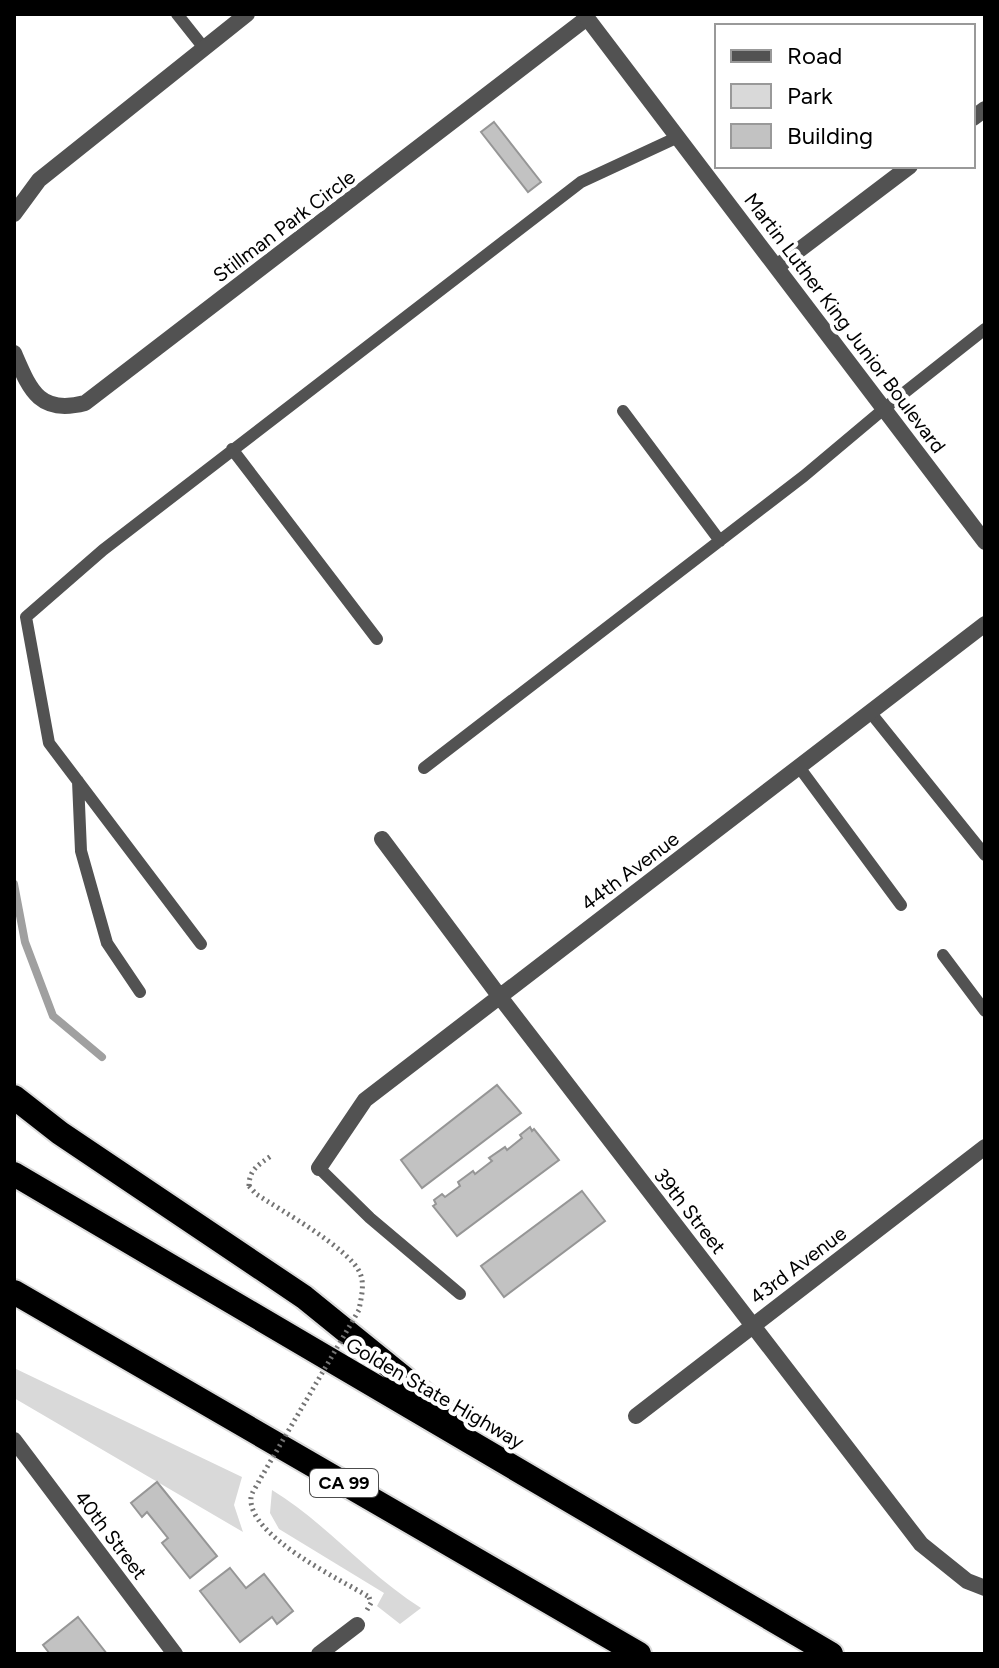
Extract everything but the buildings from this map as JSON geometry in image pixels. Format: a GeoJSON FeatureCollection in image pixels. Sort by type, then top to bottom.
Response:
{"type":"FeatureCollection","features":[{"type":"Feature","properties":{"kind":"highway"},"geometry":{"type":"LineString","coordinates":[[14,1097],[60,1133],[304,1297],[522,1472]]}},
{"type":"Feature","properties":{"kind":"highway","name":"Golden State Highway"},"geometry":{"type":"LineString","coordinates":[[14,1174],[831,1654]]}},
{"type":"Feature","properties":{"kind":"highway","name":"CA 99"},"geometry":{"type":"LineString","coordinates":[[14,1294],[639,1654]]}},
{"type":"Feature","properties":{"kind":"street"},"geometry":{"type":"LineString","coordinates":[[14,214],[39,180],[247,14]]}},
{"type":"Feature","properties":{"kind":"street","name":"Martin Luther King Junior Boulevard"},"geometry":{"type":"LineString","coordinates":[[586,16],[985,542]]}},
{"type":"Feature","properties":{"kind":"street","name":"Stillman Park Circle"},"geometry":{"type":"LineString","coordinates":[[14,353],[30,389],[39,398],[55,406],[85,403],[586,16]]}},
{"type":"Feature","properties":{"kind":"street"},"geometry":{"type":"LineString","coordinates":[[778,266],[907,168]]}},
{"type":"Feature","properties":{"kind":"street","name":"44th Avenue"},"geometry":{"type":"LineString","coordinates":[[319,1168],[365,1100],[985,624]]}},
{"type":"Feature","properties":{"kind":"street","name":"39th Street"},"geometry":{"type":"LineString","coordinates":[[382,839],[921,1544],[967,1581],[985,1588]]}},
{"type":"Feature","properties":{"kind":"street","name":"43rd Avenue"},"geometry":{"type":"LineString","coordinates":[[636,1416],[985,1147]]}},
{"type":"Feature","properties":{"kind":"street","name":"40th Street"},"geometry":{"type":"LineString","coordinates":[[14,1440],[175,1654]]}},
{"type":"Feature","properties":{"kind":"street"},"geometry":{"type":"LineString","coordinates":[[319,1654],[357,1625]]}},
{"type":"Feature","properties":{"kind":"lane"},"geometry":{"type":"LineString","coordinates":[[177,14],[204,48]]}},
{"type":"Feature","properties":{"kind":"lane"},"geometry":{"type":"LineString","coordinates":[[201,944],[49,743],[26,617],[103,550],[581,182],[678,137]]}},
{"type":"Feature","properties":{"kind":"lane"},"geometry":{"type":"LineString","coordinates":[[424,768],[804,476],[985,329]]}},
{"type":"Feature","properties":{"kind":"lane"},"geometry":{"type":"LineString","coordinates":[[623,411],[720,541]]}},
{"type":"Feature","properties":{"kind":"lane"},"geometry":{"type":"LineString","coordinates":[[232,449],[377,639]]}},
{"type":"Feature","properties":{"kind":"lane"},"geometry":{"type":"LineString","coordinates":[[870,712],[985,855]]}},
{"type":"Feature","properties":{"kind":"lane"},"geometry":{"type":"LineString","coordinates":[[799,767],[901,905]]}},
{"type":"Feature","properties":{"kind":"lane"},"geometry":{"type":"LineString","coordinates":[[78,781],[81,851],[107,943],[140,992]]}},
{"type":"Feature","properties":{"kind":"lane"},"geometry":{"type":"LineString","coordinates":[[943,955],[985,1011]]}},
{"type":"Feature","properties":{"kind":"lane"},"geometry":{"type":"LineString","coordinates":[[319,1168],[370,1218],[460,1294]]}},
{"type":"Feature","properties":{"kind":"path"},"geometry":{"type":"LineString","coordinates":[[271,1156],[254,1167],[249,1176],[249,1186],[256,1194],[342,1251],[359,1272],[363,1290],[359,1310],[251,1499],[258,1521],[272,1537],[369,1597]]}},
{"type":"Feature","properties":{"kind":"green space"},"geometry":{"type":"Polygon","coordinates":[[[14,1368],[242,1477],[234,1505],[243,1532],[14,1398],[14,1368]]]}},
{"type":"Feature","properties":{"kind":"green space"},"geometry":{"type":"Polygon","coordinates":[[[272,1490],[421,1608],[400,1624],[377,1606],[384,1593],[279,1529],[270,1513],[272,1490]]]}},
{"type":"Feature","properties":{"kind":"waterway"},"geometry":{"type":"LineString","coordinates":[[14,884],[25,942],[53,1016],[102,1057]]}}]}
